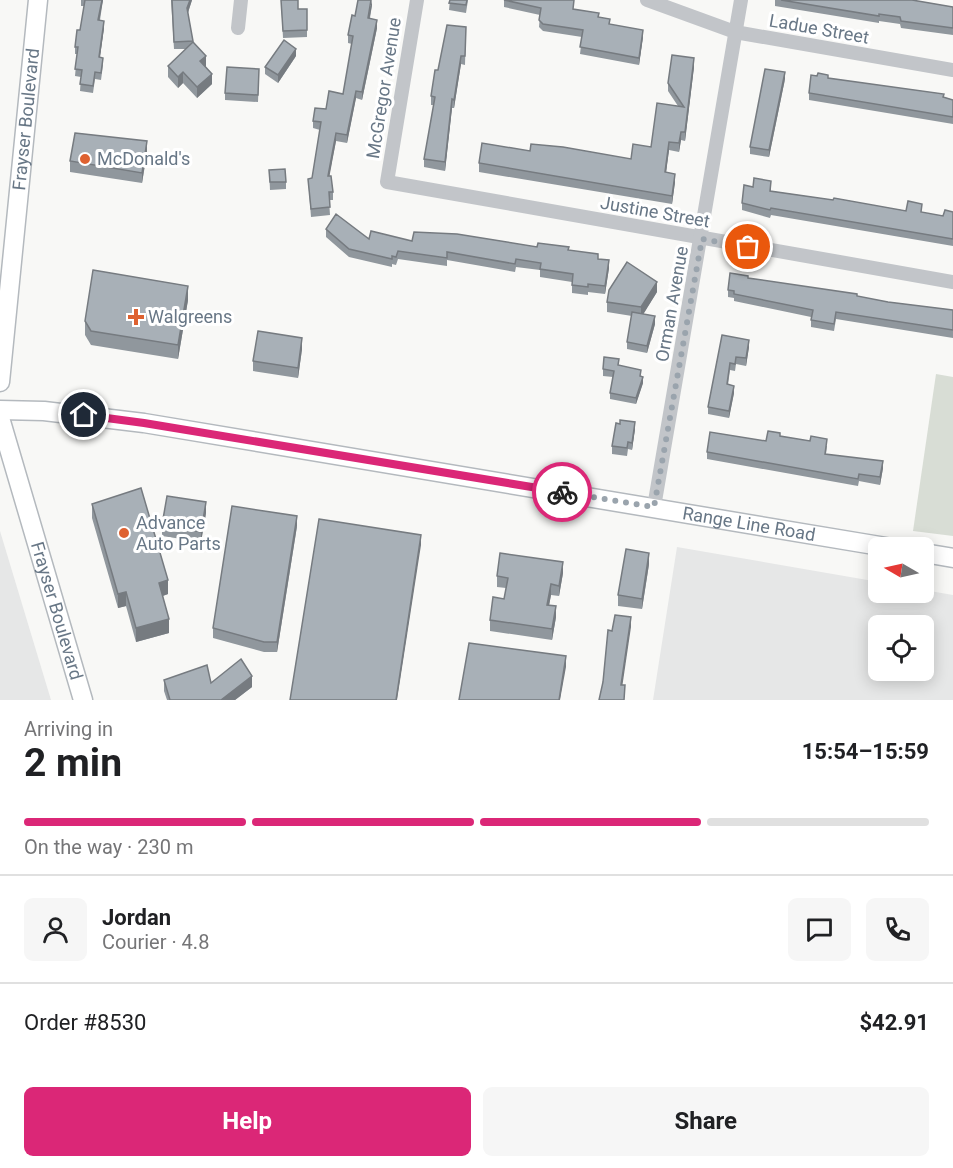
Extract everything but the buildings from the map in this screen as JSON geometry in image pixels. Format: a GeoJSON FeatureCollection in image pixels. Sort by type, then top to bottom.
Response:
{"type":"FeatureCollection","features":[{"type":"Feature","properties":{"kind":"main road","name":"Frayser Boulevard"},"geometry":{"type":"LineString","coordinates":[[0,382],[38,0]]}},
{"type":"Feature","properties":{"kind":"main road","name":"Range Line Road"},"geometry":{"type":"LineString","coordinates":[[0,411],[44,411],[144,423],[868,544]]}},
{"type":"Feature","properties":{"kind":"main road","name":"Frayser Boulevard"},"geometry":{"type":"LineString","coordinates":[[0,418],[82,700]]}},
{"type":"Feature","properties":{"kind":"main road"},"geometry":{"type":"LineString","coordinates":[[934,555],[953,558]]}},
{"type":"Feature","properties":{"kind":"street"},"geometry":{"type":"LineString","coordinates":[[238,28],[241,0]]}},
{"type":"Feature","properties":{"kind":"street","name":"McGregor Avenue"},"geometry":{"type":"LineString","coordinates":[[387,182],[417,0]]}},
{"type":"Feature","properties":{"kind":"street","name":"Ladue Street"},"geometry":{"type":"LineString","coordinates":[[647,0],[735,32],[953,70]]}},
{"type":"Feature","properties":{"kind":"street","name":"Orman Avenue"},"geometry":{"type":"LineString","coordinates":[[654,507],[702,239],[741,0]]}},
{"type":"Feature","properties":{"kind":"street","name":"Justine Street"},"geometry":{"type":"LineString","coordinates":[[387,182],[953,282]]}},
{"type":"Feature","properties":{"kind":"shaded area"},"geometry":{"type":"Polygon","coordinates":[[[936,374],[953,377],[953,536],[913,531],[936,374]]]}},
{"type":"Feature","properties":{"kind":"shaded area"},"geometry":{"type":"Polygon","coordinates":[[[0,531],[51,700],[0,700],[0,531]]]}},
{"type":"Feature","properties":{"kind":"shaded area"},"geometry":{"type":"Polygon","coordinates":[[[677,547],[868,580],[868,603],[934,603],[934,592],[953,595],[953,700],[653,700],[677,547]]]}},
{"type":"Feature","properties":{"kind":"way so far"},"geometry":{"type":"LineString","coordinates":[[562,492],[654,507],[702,239],[748,247]]}},
{"type":"Feature","properties":{"kind":"place","name":"McDonald's"},"geometry":{"type":"Point","coordinates":[85,159]}},
{"type":"Feature","properties":{"kind":"place","name":"Walgreens"},"geometry":{"type":"Point","coordinates":[136,317]}},
{"type":"Feature","properties":{"kind":"place","name":"Advance Auto Parts"},"geometry":{"type":"Point","coordinates":[124,533]}},
{"type":"Feature","properties":{"kind":"route"},"geometry":{"type":"LineString","coordinates":[[84,415],[562,492]]}}]}
